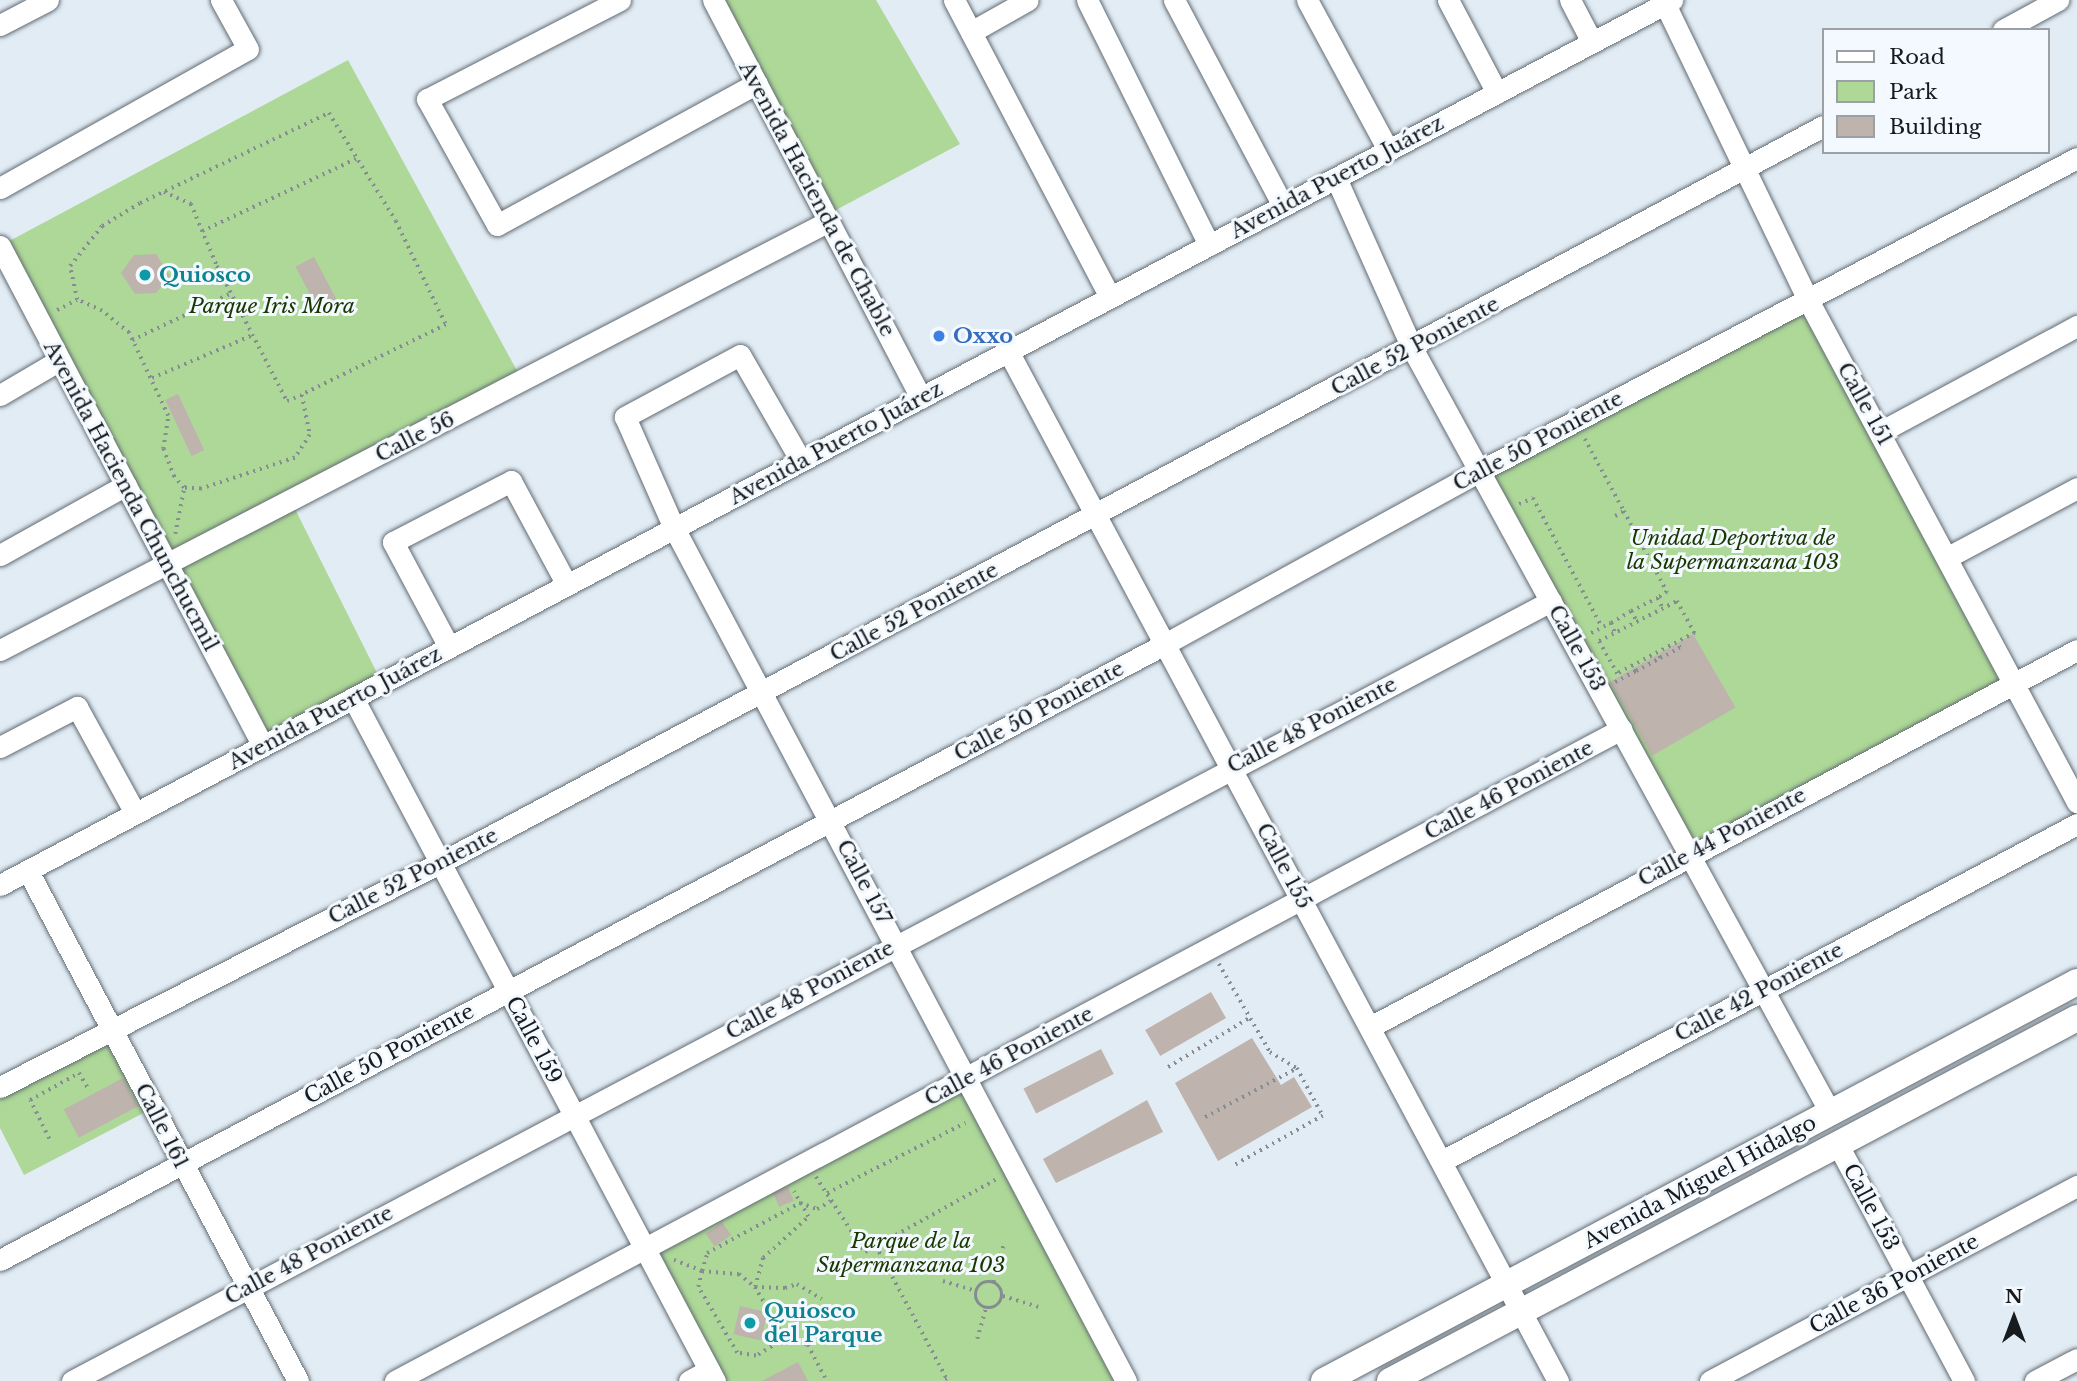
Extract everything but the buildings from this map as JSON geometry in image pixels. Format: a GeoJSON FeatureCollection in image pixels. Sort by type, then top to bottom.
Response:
{"type":"FeatureCollection","features":[{"type":"Feature","properties":{"kind":"main road","name":"Avenida Miguel Hidalgo"},"geometry":{"type":"LineString","coordinates":[[1324,1381],[2077,982]]}},
{"type":"Feature","properties":{"kind":"main road","name":"Avenida Miguel Hidalgo"},"geometry":{"type":"LineString","coordinates":[[1390,1381],[2077,1017]]}},
{"type":"Feature","properties":{"kind":"street"},"geometry":{"type":"LineString","coordinates":[[0,25],[48,0]]}},
{"type":"Feature","properties":{"kind":"street"},"geometry":{"type":"LineString","coordinates":[[0,188],[248,49],[221,0]]}},
{"type":"Feature","properties":{"kind":"street"},"geometry":{"type":"LineString","coordinates":[[620,0],[427,99],[497,225],[757,83]]}},
{"type":"Feature","properties":{"kind":"street","name":"Avenida Hacienda de Chable"},"geometry":{"type":"LineString","coordinates":[[713,0],[920,398]]}},
{"type":"Feature","properties":{"kind":"street"},"geometry":{"type":"LineString","coordinates":[[954,0],[1110,298]]}},
{"type":"Feature","properties":{"kind":"street"},"geometry":{"type":"LineString","coordinates":[[971,32],[1028,0]]}},
{"type":"Feature","properties":{"kind":"street"},"geometry":{"type":"LineString","coordinates":[[1087,0],[1209,245]]}},
{"type":"Feature","properties":{"kind":"street"},"geometry":{"type":"LineString","coordinates":[[1174,0],[1283,206]]}},
{"type":"Feature","properties":{"kind":"street"},"geometry":{"type":"LineString","coordinates":[[1307,0],[1388,150]]}},
{"type":"Feature","properties":{"kind":"street"},"geometry":{"type":"LineString","coordinates":[[1448,0],[1497,93]]}},
{"type":"Feature","properties":{"kind":"street"},"geometry":{"type":"LineString","coordinates":[[1570,0],[1592,43]]}},
{"type":"Feature","properties":{"kind":"street"},"geometry":{"type":"LineString","coordinates":[[2007,28],[2058,0]]}},
{"type":"Feature","properties":{"kind":"street","name":"Avenida Puerto Juárez"},"geometry":{"type":"LineString","coordinates":[[0,885],[1667,1]]}},
{"type":"Feature","properties":{"kind":"street","name":"Calle 151"},"geometry":{"type":"LineString","coordinates":[[1667,1],[1742,170],[1808,300],[2077,802]]}},
{"type":"Feature","properties":{"kind":"street","name":"Calle 52 Poniente"},"geometry":{"type":"LineString","coordinates":[[0,1087],[440,863],[1412,348],[1822,127]]}},
{"type":"Feature","properties":{"kind":"street","name":"Calle 50 Poniente"},"geometry":{"type":"LineString","coordinates":[[0,1260],[1165,644],[1480,471],[2077,158]]}},
{"type":"Feature","properties":{"kind":"street","name":"Calle 153"},"geometry":{"type":"LineString","coordinates":[[1336,178],[1412,348],[1830,1112]]}},
{"type":"Feature","properties":{"kind":"street","name":"Calle 56"},"geometry":{"type":"LineString","coordinates":[[0,650],[829,222]]}},
{"type":"Feature","properties":{"kind":"street","name":"Avenida Hacienda Chunchucmil"},"geometry":{"type":"LineString","coordinates":[[1,252],[263,746]]}},
{"type":"Feature","properties":{"kind":"street"},"geometry":{"type":"LineString","coordinates":[[1880,432],[2077,326]]}},
{"type":"Feature","properties":{"kind":"street","name":"Calle 155"},"geometry":{"type":"LineString","coordinates":[[1008,351],[1558,1381]]}},
{"type":"Feature","properties":{"kind":"street","name":"Calle 157"},"geometry":{"type":"LineString","coordinates":[[802,461],[740,355],[625,417],[674,528],[968,1077],[1126,1381]]}},
{"type":"Feature","properties":{"kind":"street"},"geometry":{"type":"LineString","coordinates":[[0,395],[60,360]]}},
{"type":"Feature","properties":{"kind":"street"},"geometry":{"type":"LineString","coordinates":[[449,648],[393,542],[511,481],[567,585]]}},
{"type":"Feature","properties":{"kind":"street"},"geometry":{"type":"LineString","coordinates":[[0,555],[126,485]]}},
{"type":"Feature","properties":{"kind":"street"},"geometry":{"type":"LineString","coordinates":[[1948,557],[2077,488]]}},
{"type":"Feature","properties":{"kind":"street","name":"Calle 48 Poniente"},"geometry":{"type":"LineString","coordinates":[[72,1381],[1551,601]]}},
{"type":"Feature","properties":{"kind":"street","name":"Calle 44 Poniente"},"geometry":{"type":"LineString","coordinates":[[1370,1027],[1689,854],[2077,650]]}},
{"type":"Feature","properties":{"kind":"street","name":"Calle 159"},"geometry":{"type":"LineString","coordinates":[[353,698],[712,1376]]}},
{"type":"Feature","properties":{"kind":"street"},"geometry":{"type":"LineString","coordinates":[[0,747],[77,707],[135,813]]}},
{"type":"Feature","properties":{"kind":"street","name":"Calle 46 Poniente"},"geometry":{"type":"LineString","coordinates":[[395,1381],[1211,950],[1621,729]]}},
{"type":"Feature","properties":{"kind":"street","name":"Calle 42 Poniente"},"geometry":{"type":"LineString","coordinates":[[1442,1161],[2077,824]]}},
{"type":"Feature","properties":{"kind":"street","name":"Calle 161"},"geometry":{"type":"LineString","coordinates":[[28,871],[298,1381]]}},
{"type":"Feature","properties":{"kind":"street","name":"Calle 153"},"geometry":{"type":"LineString","coordinates":[[1838,1145],[1964,1381]]}},
{"type":"Feature","properties":{"kind":"street","name":"Calle 36 Poniente"},"geometry":{"type":"LineString","coordinates":[[1710,1381],[2077,1186]]}},
{"type":"Feature","properties":{"kind":"street"},"geometry":{"type":"LineString","coordinates":[[2035,1381],[2077,1359]]}},
{"type":"Feature","properties":{"kind":"street"},"geometry":{"type":"LineString","coordinates":[[689,1381],[712,1376]]}},
{"type":"Feature","properties":{"kind":"path"},"geometry":{"type":"LineString","coordinates":[[164,192],[191,204],[232,293],[287,401],[446,325],[432,287],[360,157],[328,113],[164,192],[102,226],[69,266],[76,300],[102,311],[132,340],[152,378],[168,416],[163,449],[174,477],[184,488],[201,489],[295,458],[310,435],[302,395]]}},
{"type":"Feature","properties":{"kind":"path"},"geometry":{"type":"LineString","coordinates":[[202,231],[360,157]]}},
{"type":"Feature","properties":{"kind":"path"},"geometry":{"type":"LineString","coordinates":[[132,340],[232,293]]}},
{"type":"Feature","properties":{"kind":"path"},"geometry":{"type":"LineString","coordinates":[[152,378],[253,334]]}},
{"type":"Feature","properties":{"kind":"path"},"geometry":{"type":"LineString","coordinates":[[1576,421],[1667,592],[1588,635],[1613,683],[1679,648],[1676,643]]}},
{"type":"Feature","properties":{"kind":"path"},"geometry":{"type":"LineString","coordinates":[[168,565],[184,488]]}},
{"type":"Feature","properties":{"kind":"path"},"geometry":{"type":"LineString","coordinates":[[1532,498],[1602,627]]}},
{"type":"Feature","properties":{"kind":"path"},"geometry":{"type":"LineString","coordinates":[[1615,516],[1624,511]]}},
{"type":"Feature","properties":{"kind":"path"},"geometry":{"type":"LineString","coordinates":[[1658,598],[1662,607]]}},
{"type":"Feature","properties":{"kind":"path"},"geometry":{"type":"LineString","coordinates":[[1677,601],[1695,634],[1617,674],[1599,641],[1637,621],[1677,601]]}},
{"type":"Feature","properties":{"kind":"path"},"geometry":{"type":"LineString","coordinates":[[1632,611],[1637,621]]}},
{"type":"Feature","properties":{"kind":"path"},"geometry":{"type":"LineString","coordinates":[[1611,623],[1615,633]]}},
{"type":"Feature","properties":{"kind":"path"},"geometry":{"type":"LineString","coordinates":[[1657,653],[1660,658]]}},
{"type":"Feature","properties":{"kind":"path"},"geometry":{"type":"LineString","coordinates":[[1632,666],[1636,671]]}},
{"type":"Feature","properties":{"kind":"path"},"geometry":{"type":"LineString","coordinates":[[1211,950],[1270,1052],[1297,1068],[1323,1116],[1235,1165]]}},
{"type":"Feature","properties":{"kind":"path"},"geometry":{"type":"LineString","coordinates":[[1168,1068],[1251,1017]]}},
{"type":"Feature","properties":{"kind":"path"},"geometry":{"type":"LineString","coordinates":[[1205,1117],[1297,1068]]}},
{"type":"Feature","properties":{"kind":"path"},"geometry":{"type":"LineString","coordinates":[[49,1139],[30,1100],[79,1073]]}},
{"type":"Feature","properties":{"kind":"path"},"geometry":{"type":"LineString","coordinates":[[827,1193],[964,1121],[970,1133]]}},
{"type":"Feature","properties":{"kind":"path"},"geometry":{"type":"LineString","coordinates":[[755,1287],[763,1258],[808,1217],[793,1189],[816,1177],[865,1252],[996,1181],[989,1169]]}},
{"type":"Feature","properties":{"kind":"path"},"geometry":{"type":"LineString","coordinates":[[702,1271],[740,1274],[755,1287],[779,1327],[778,1343],[756,1356],[737,1353],[698,1287],[702,1271],[708,1253],[800,1203],[817,1209],[831,1201]]}},
{"type":"Feature","properties":{"kind":"path"},"geometry":{"type":"LineString","coordinates":[[993,1282],[1004,1243]]}},
{"type":"Feature","properties":{"kind":"path"},"geometry":{"type":"LineString","coordinates":[[876,1246],[947,1379],[943,1381]]}},
{"type":"Feature","properties":{"kind":"path"},"geometry":{"type":"LineString","coordinates":[[943,1281],[976,1291]]}},
{"type":"Feature","properties":{"kind":"path"},"geometry":{"type":"LineString","coordinates":[[993,1282],[981,1284],[976,1291],[978,1303],[986,1308],[995,1307],[1003,1296]]}},
{"type":"Feature","properties":{"kind":"path"},"geometry":{"type":"LineString","coordinates":[[993,1282],[1003,1296],[1038,1307]]}},
{"type":"Feature","properties":{"kind":"path"},"geometry":{"type":"LineString","coordinates":[[755,1287],[785,1288],[797,1284],[822,1299]]}},
{"type":"Feature","properties":{"kind":"path"},"geometry":{"type":"LineString","coordinates":[[977,1339],[986,1308]]}},
{"type":"Feature","properties":{"kind":"path"},"geometry":{"type":"LineString","coordinates":[[778,1334],[808,1345],[827,1381]]}},
{"type":"Feature","properties":{"kind":"green space"},"geometry":{"type":"Polygon","coordinates":[[[722,0],[876,0],[960,144],[834,211],[722,0]]]}},
{"type":"Feature","properties":{"kind":"green space","name":"Parque Iris Mora"},"geometry":{"type":"Polygon","coordinates":[[[348,60],[522,380],[291,501],[382,683],[263,746],[0,246],[348,60]]]}},
{"type":"Feature","properties":{"kind":"green space","name":"Unidad Deportiva de la Supermanzana 103"},"geometry":{"type":"Polygon","coordinates":[[[1807,305],[2008,684],[1689,854],[1487,475],[1807,305]]]}},
{"type":"Feature","properties":{"kind":"green space"},"geometry":{"type":"Polygon","coordinates":[[[113,1028],[153,1108],[24,1175],[0,1128],[0,1087],[113,1028]]]}},
{"type":"Feature","properties":{"kind":"green space","name":"Parque de la Supermanzana 103"},"geometry":{"type":"Polygon","coordinates":[[[968,1079],[1126,1381],[715,1381],[645,1249],[968,1079]]]}},
{"type":"Feature","properties":{"kind":"place","name":"Quiosco"},"geometry":{"type":"Point","coordinates":[145,275]}},
{"type":"Feature","properties":{"kind":"place","name":"Oxxo"},"geometry":{"type":"Point","coordinates":[939,336]}},
{"type":"Feature","properties":{"kind":"place","name":"Quiosco del Parque"},"geometry":{"type":"Point","coordinates":[750,1323]}}]}
